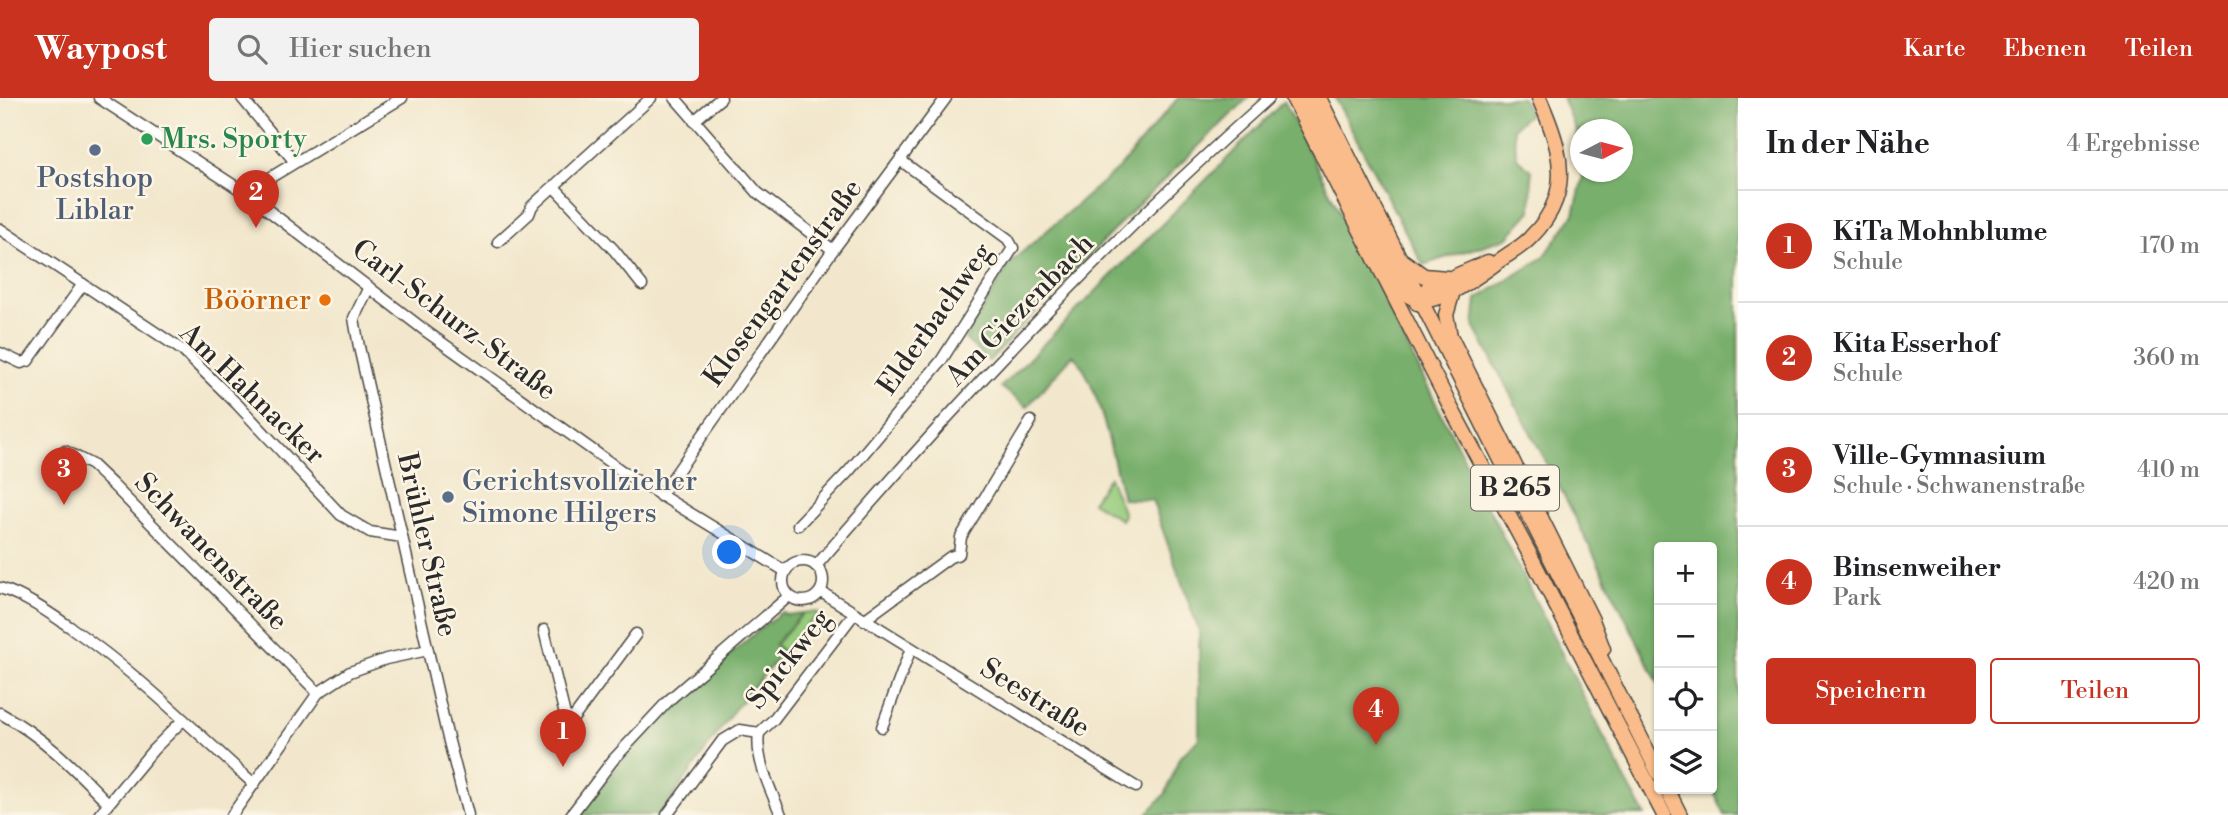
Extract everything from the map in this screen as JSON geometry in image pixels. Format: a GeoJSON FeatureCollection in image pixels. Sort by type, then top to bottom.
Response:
{"type":"FeatureCollection","features":[{"type":"Feature","properties":{"kind":"main road","name":"B 265"},"geometry":{"type":"LineString","coordinates":[[1293,98],[1450,406],[1664,815]]}},
{"type":"Feature","properties":{"kind":"main road"},"geometry":{"type":"LineString","coordinates":[[1305,98],[1403,290],[1409,296],[1419,299]]}},
{"type":"Feature","properties":{"kind":"main road","name":"B 265"},"geometry":{"type":"LineString","coordinates":[[1319,98],[1654,764]]}},
{"type":"Feature","properties":{"kind":"main road"},"geometry":{"type":"LineString","coordinates":[[1450,406],[1441,373],[1416,321],[1415,310],[1419,299],[1428,288],[1451,285],[1525,243],[1551,210],[1558,193],[1558,151],[1539,98]]}},
{"type":"Feature","properties":{"kind":"main road","name":"B 265"},"geometry":{"type":"LineString","coordinates":[[1397,255],[1419,274],[1451,285]]}},
{"type":"Feature","properties":{"kind":"main road"},"geometry":{"type":"LineString","coordinates":[[1451,285],[1446,309],[1447,328],[1592,620],[1601,641],[1610,678]]}},
{"type":"Feature","properties":{"kind":"main road"},"geometry":{"type":"LineString","coordinates":[[1670,794],[1680,815]]}},
{"type":"Feature","properties":{"kind":"street","name":"Carl-Schurz-Straße"},"geometry":{"type":"LineString","coordinates":[[99,98],[247,194],[369,287],[615,466],[785,571]]}},
{"type":"Feature","properties":{"kind":"street"},"geometry":{"type":"LineString","coordinates":[[247,194],[402,98]]}},
{"type":"Feature","properties":{"kind":"street"},"geometry":{"type":"LineString","coordinates":[[498,242],[529,214],[532,206],[651,98]]}},
{"type":"Feature","properties":{"kind":"street"},"geometry":{"type":"LineString","coordinates":[[675,98],[758,193],[833,250]]}},
{"type":"Feature","properties":{"kind":"street"},"geometry":{"type":"LineString","coordinates":[[694,121],[721,98]]}},
{"type":"Feature","properties":{"kind":"street","name":"Klosengartenstraße"},"geometry":{"type":"LineString","coordinates":[[660,496],[833,250],[946,98]]}},
{"type":"Feature","properties":{"kind":"street"},"geometry":{"type":"LineString","coordinates":[[245,99],[295,162]]}},
{"type":"Feature","properties":{"kind":"street","name":"Am Giezenbach"},"geometry":{"type":"LineString","coordinates":[[816,566],[1069,288],[1267,99]]}},
{"type":"Feature","properties":{"kind":"street","name":"Elderbachweg"},"geometry":{"type":"LineString","coordinates":[[798,525],[849,471],[941,361],[1013,248],[1008,239],[900,160]]}},
{"type":"Feature","properties":{"kind":"street"},"geometry":{"type":"LineString","coordinates":[[554,187],[614,250],[642,285]]}},
{"type":"Feature","properties":{"kind":"street","name":"Am Hahnacker"},"geometry":{"type":"LineString","coordinates":[[0,229],[182,350],[237,404],[341,515],[370,532],[402,537]]}},
{"type":"Feature","properties":{"kind":"street"},"geometry":{"type":"LineString","coordinates":[[0,354],[21,363],[29,361],[83,284]]}},
{"type":"Feature","properties":{"kind":"street","name":"Brühler Straße"},"geometry":{"type":"LineString","coordinates":[[369,287],[354,318],[402,537],[468,815]]}},
{"type":"Feature","properties":{"kind":"street"},"geometry":{"type":"LineString","coordinates":[[859,617],[950,557],[959,554],[961,537],[1031,421]]}},
{"type":"Feature","properties":{"kind":"street","name":"Schwanenstraße"},"geometry":{"type":"LineString","coordinates":[[65,451],[92,465],[318,693]]}},
{"type":"Feature","properties":{"kind":"street"},"geometry":{"type":"LineString","coordinates":[[800,561],[811,562],[816,566],[822,576],[821,592],[809,601],[802,602],[789,596],[783,584],[785,571],[800,561]]}},
{"type":"Feature","properties":{"kind":"street"},"geometry":{"type":"LineString","coordinates":[[0,588],[51,614],[110,654],[254,784]]}},
{"type":"Feature","properties":{"kind":"street","name":"Seestraße"},"geometry":{"type":"LineString","coordinates":[[821,592],[1136,787]]}},
{"type":"Feature","properties":{"kind":"street"},"geometry":{"type":"LineString","coordinates":[[571,815],[613,760],[669,700],[789,596]]}},
{"type":"Feature","properties":{"kind":"street","name":"Spickweg"},"geometry":{"type":"LineString","coordinates":[[781,815],[757,745],[759,733],[773,720],[859,617]]}},
{"type":"Feature","properties":{"kind":"street"},"geometry":{"type":"LineString","coordinates":[[544,630],[565,715],[572,719],[636,634]]}},
{"type":"Feature","properties":{"kind":"street"},"geometry":{"type":"LineString","coordinates":[[882,727],[911,648]]}},
{"type":"Feature","properties":{"kind":"street"},"geometry":{"type":"LineString","coordinates":[[232,815],[318,693],[350,672],[386,659],[428,650]]}},
{"type":"Feature","properties":{"kind":"street"},"geometry":{"type":"LineString","coordinates":[[0,713],[32,731],[69,762],[108,803]]}},
{"type":"Feature","properties":{"kind":"street"},"geometry":{"type":"LineString","coordinates":[[99,815],[153,750],[183,720]]}},
{"type":"Feature","properties":{"kind":"street","name":"Spickweg"},"geometry":{"type":"LineString","coordinates":[[667,815],[722,741],[740,730],[759,733]]}},
{"type":"Feature","properties":{"kind":"green space"},"geometry":{"type":"Polygon","coordinates":[[[1178,98],[1248,98],[1131,212],[989,361],[965,339],[1011,262],[1119,168],[1178,98]]]}},
{"type":"Feature","properties":{"kind":"green space"},"geometry":{"type":"Polygon","coordinates":[[[1335,98],[1522,98],[1529,114],[1513,128],[1517,158],[1532,171],[1531,211],[1507,238],[1423,265],[1335,98]]]}},
{"type":"Feature","properties":{"kind":"green space"},"geometry":{"type":"Polygon","coordinates":[[[1562,98],[1738,98],[1738,815],[1725,815],[1714,794],[1717,794],[1717,542],[1654,542],[1654,675],[1568,503],[1474,326],[1477,299],[1544,257],[1574,214],[1582,182],[1633,182],[1633,119],[1571,119],[1562,98]]]}},
{"type":"Feature","properties":{"kind":"green space"},"geometry":{"type":"Polygon","coordinates":[[[1284,101],[1645,815],[1146,815],[1166,793],[1179,758],[1199,739],[1199,631],[1152,500],[1123,499],[1097,401],[1082,366],[1073,355],[1027,407],[1001,387],[1284,101]]]}},
{"type":"Feature","properties":{"kind":"green space"},"geometry":{"type":"Polygon","coordinates":[[[1109,477],[1124,515],[1121,520],[1092,502],[1109,477]]]}},
{"type":"Feature","properties":{"kind":"green space"},"geometry":{"type":"Polygon","coordinates":[[[782,612],[787,615],[803,613],[775,644],[783,652],[734,710],[660,815],[580,815],[636,742],[706,676],[782,612]]]}},
{"type":"Feature","properties":{"kind":"green space"},"geometry":{"type":"Polygon","coordinates":[[[803,613],[819,613],[783,652],[775,645],[803,613]]]}},
{"type":"Feature","properties":{"kind":"place","name":"Mrs. Sporty"},"geometry":{"type":"Point","coordinates":[147,139]}},
{"type":"Feature","properties":{"kind":"place","name":"Postshop Liblar"},"geometry":{"type":"Point","coordinates":[95,150]}},
{"type":"Feature","properties":{"kind":"place","name":"Kita Esserhof"},"geometry":{"type":"Point","coordinates":[256,228]}},
{"type":"Feature","properties":{"kind":"place","name":"Böörner"},"geometry":{"type":"Point","coordinates":[325,300]}},
{"type":"Feature","properties":{"kind":"place","name":"Gerichtsvollzieher Simone Hilgers"},"geometry":{"type":"Point","coordinates":[448,497]}},
{"type":"Feature","properties":{"kind":"place","name":"Ville-Gymnasium"},"geometry":{"type":"Point","coordinates":[64,505]}},
{"type":"Feature","properties":{"kind":"place","name":"Binsenweiher"},"geometry":{"type":"Point","coordinates":[1376,745]}},
{"type":"Feature","properties":{"kind":"place","name":"KiTa Mohnblume"},"geometry":{"type":"Point","coordinates":[563,767]}}]}
